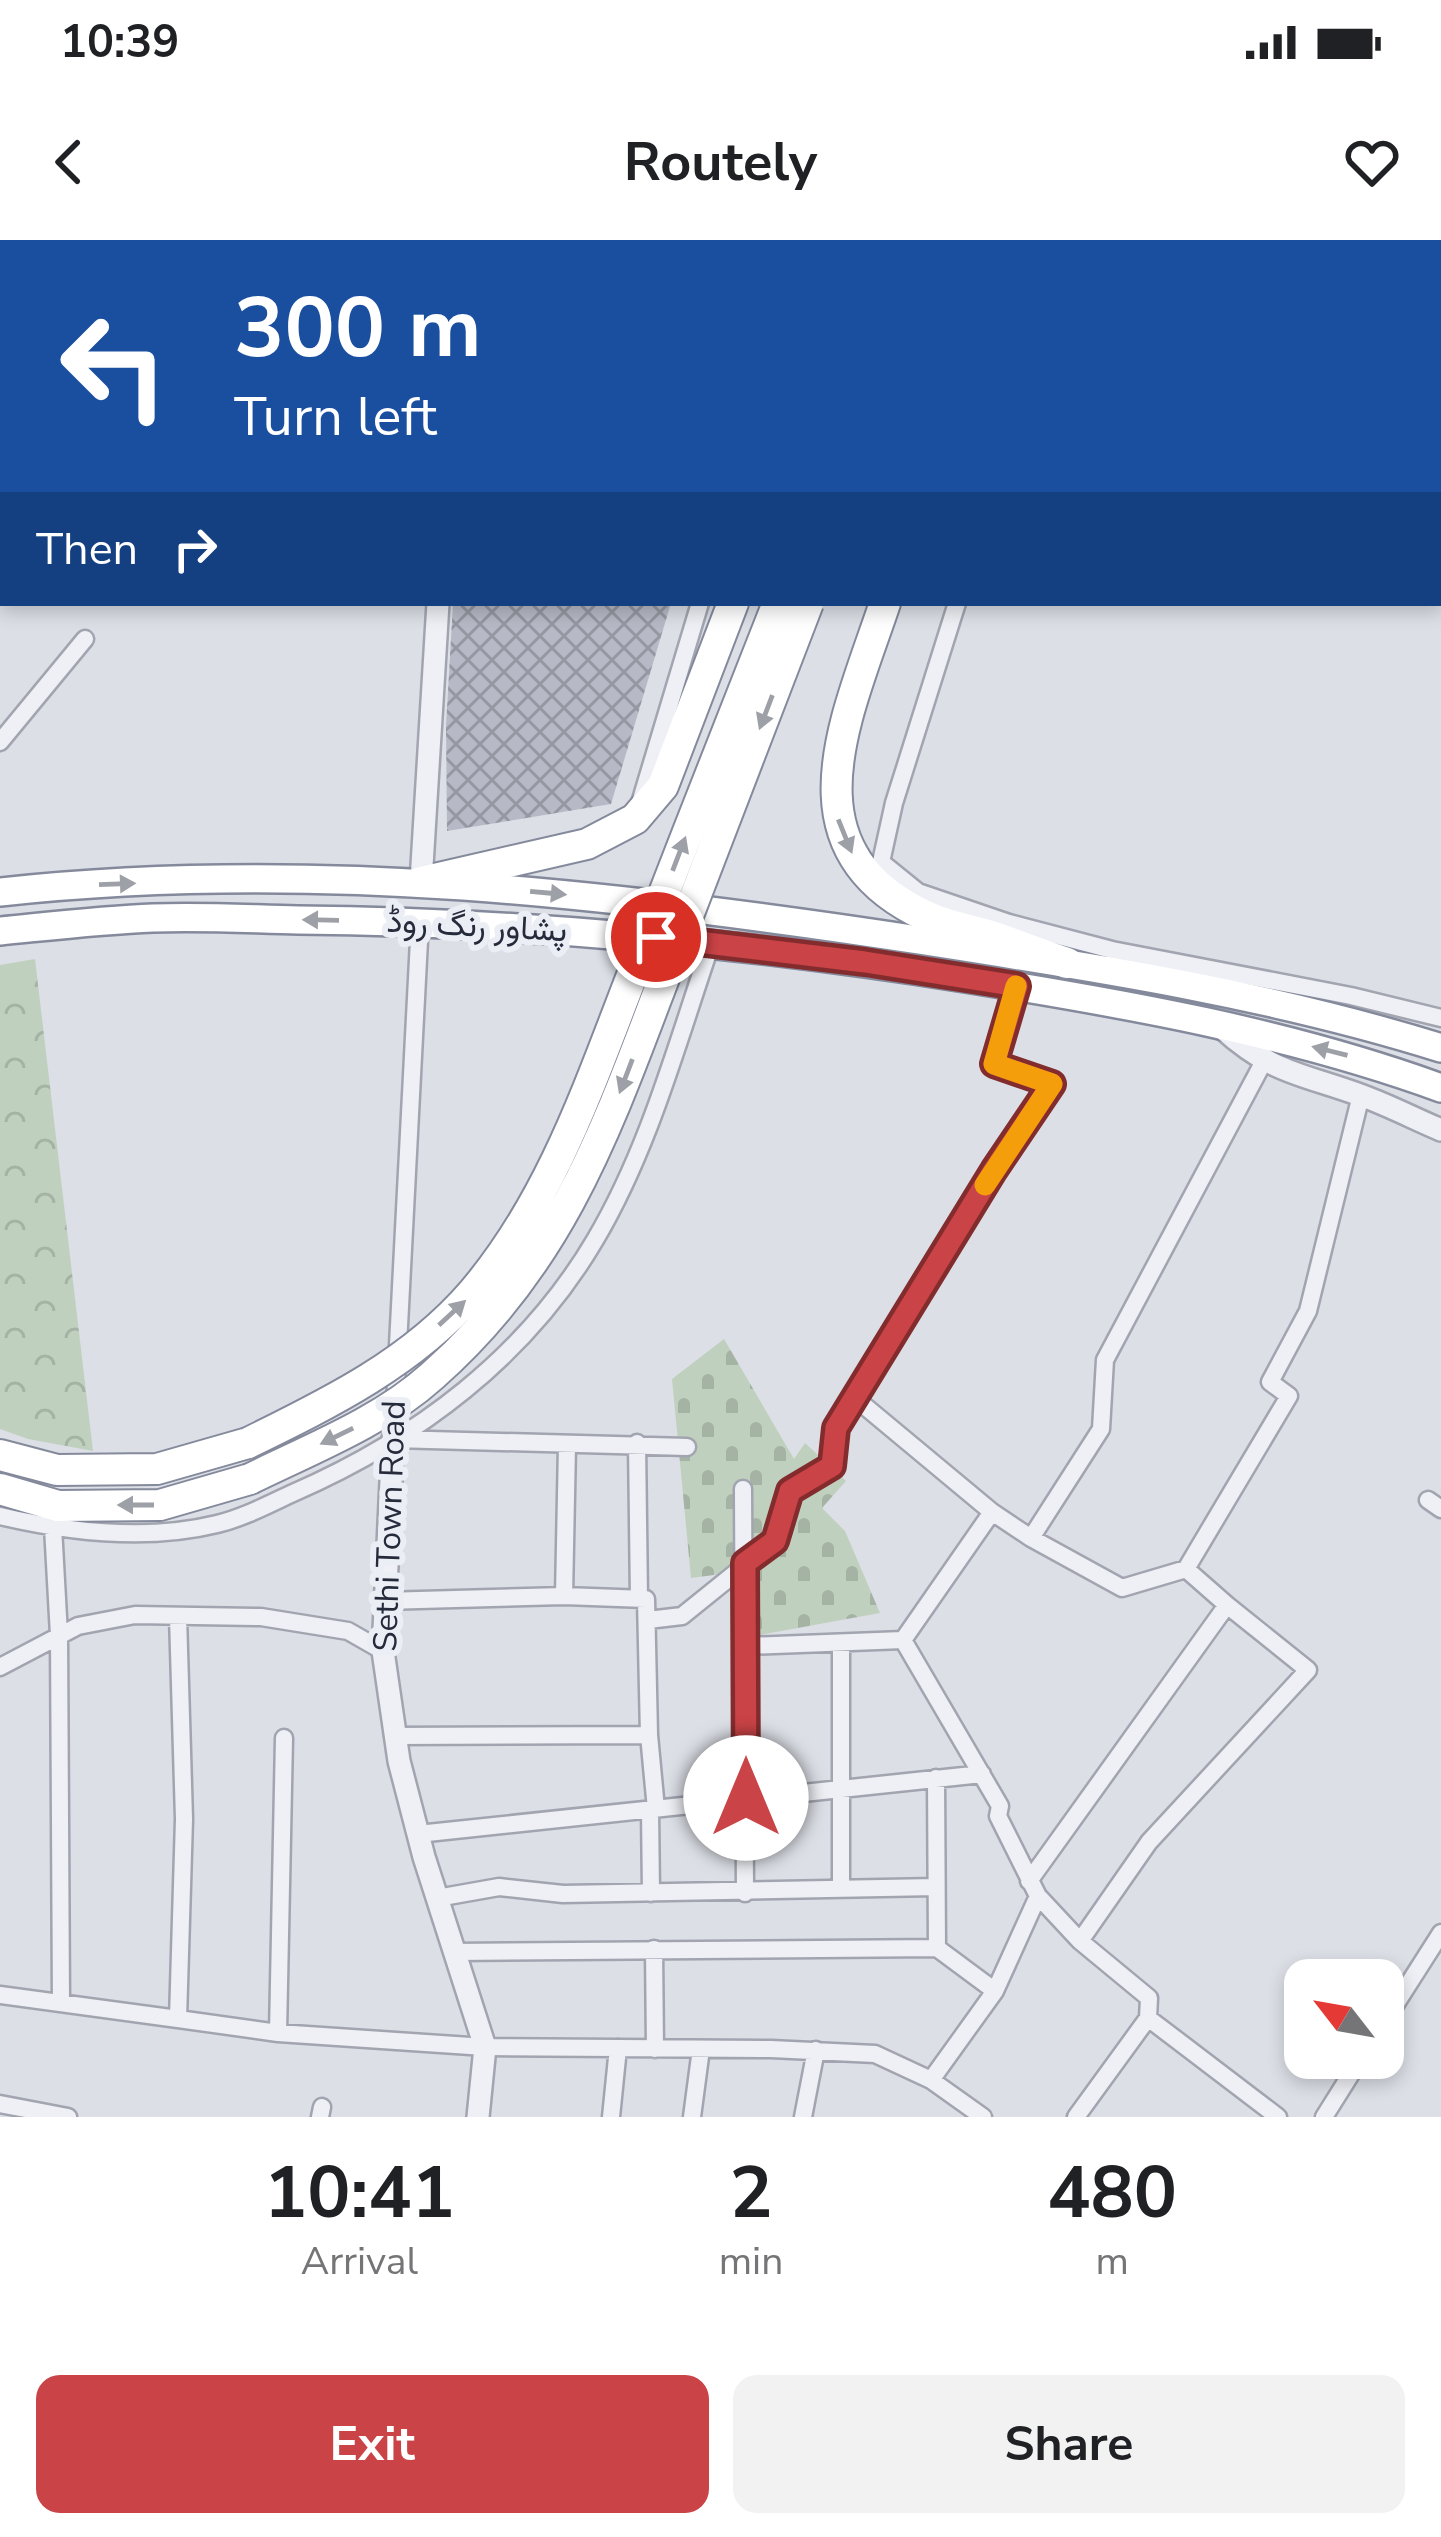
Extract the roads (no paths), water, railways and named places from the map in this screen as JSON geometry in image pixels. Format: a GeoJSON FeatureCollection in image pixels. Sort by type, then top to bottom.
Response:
{"type":"FeatureCollection","features":[{"type":"Feature","properties":{"kind":"highway"},"geometry":{"type":"LineString","coordinates":[[421,882],[587,844],[635,819],[663,786],[732,606]]}},
{"type":"Feature","properties":{"kind":"highway"},"geometry":{"type":"LineString","coordinates":[[0,1455],[57,1470],[157,1468],[248,1443],[351,1392],[410,1351],[472,1294],[528,1219],[571,1132],[777,606]]}},
{"type":"Feature","properties":{"kind":"highway"},"geometry":{"type":"LineString","coordinates":[[0,1489],[58,1506],[160,1505],[250,1479],[364,1422],[430,1378],[501,1307],[554,1235],[599,1145],[807,606]]}},
{"type":"Feature","properties":{"kind":"highway"},"geometry":{"type":"LineString","coordinates":[[884,606],[845,721],[834,775],[836,814],[850,853],[884,892],[928,917],[1066,963]]}},
{"type":"Feature","properties":{"kind":"highway","name":"پشاور رنگ روڈ"},"geometry":{"type":"LineString","coordinates":[[0,892],[289,877],[421,882],[667,903],[1066,963],[1119,962],[1441,1048]]}},
{"type":"Feature","properties":{"kind":"highway","name":"پشاور رنگ روڈ"},"geometry":{"type":"LineString","coordinates":[[0,931],[154,918],[420,921],[712,944],[1017,986],[1218,1024],[1354,1057],[1441,1088]]}},
{"type":"Feature","properties":{"kind":"street"},"geometry":{"type":"LineString","coordinates":[[421,882],[438,606]]}},
{"type":"Feature","properties":{"kind":"street"},"geometry":{"type":"LineString","coordinates":[[635,819],[699,606]]}},
{"type":"Feature","properties":{"kind":"street"},"geometry":{"type":"LineString","coordinates":[[956,606],[894,803],[881,862],[918,892],[1119,962],[1329,991],[1441,1018]]}},
{"type":"Feature","properties":{"kind":"street"},"geometry":{"type":"LineString","coordinates":[[0,742],[85,639]]}},
{"type":"Feature","properties":{"kind":"street","name":"Sethi Town Road"},"geometry":{"type":"LineString","coordinates":[[420,921],[382,1651],[394,1736],[418,1834],[485,2048],[478,2117]]}},
{"type":"Feature","properties":{"kind":"street"},"geometry":{"type":"LineString","coordinates":[[0,1516],[53,1527],[171,1531],[220,1524],[315,1484],[476,1383],[553,1305],[633,1171],[712,944]]}},
{"type":"Feature","properties":{"kind":"street"},"geometry":{"type":"LineString","coordinates":[[648,1620],[682,1616],[775,1541],[790,1491],[832,1466],[836,1428],[1052,1084],[994,1064],[1017,986]]}},
{"type":"Feature","properties":{"kind":"street"},"geometry":{"type":"LineString","coordinates":[[1218,1024],[1264,1061],[1441,1130]]}},
{"type":"Feature","properties":{"kind":"street"},"geometry":{"type":"LineString","coordinates":[[1031,1538],[1101,1430],[1105,1360],[1264,1061]]}},
{"type":"Feature","properties":{"kind":"street"},"geometry":{"type":"LineString","coordinates":[[855,1398],[992,1512],[1122,1588],[1186,1569],[1289,1396],[1270,1382],[1308,1311],[1361,1095]]}},
{"type":"Feature","properties":{"kind":"street"},"geometry":{"type":"LineString","coordinates":[[393,1439],[687,1447]]}},
{"type":"Feature","properties":{"kind":"street"},"geometry":{"type":"LineString","coordinates":[[637,1444],[639,1599]]}},
{"type":"Feature","properties":{"kind":"street"},"geometry":{"type":"LineString","coordinates":[[564,1596],[567,1445]]}},
{"type":"Feature","properties":{"kind":"street"},"geometry":{"type":"LineString","coordinates":[[743,1490],[745,1893]]}},
{"type":"Feature","properties":{"kind":"street"},"geometry":{"type":"LineString","coordinates":[[903,1640],[992,1512]]}},
{"type":"Feature","properties":{"kind":"street"},"geometry":{"type":"LineString","coordinates":[[53,1527],[59,1635],[61,2003]]}},
{"type":"Feature","properties":{"kind":"street"},"geometry":{"type":"LineString","coordinates":[[1080,1941],[1149,1842],[1307,1670],[1186,1569]]}},
{"type":"Feature","properties":{"kind":"street"},"geometry":{"type":"LineString","coordinates":[[383,1601],[564,1596],[646,1599],[651,1893]]}},
{"type":"Feature","properties":{"kind":"street"},"geometry":{"type":"LineString","coordinates":[[931,2080],[995,1991],[1034,1889],[1227,1605]]}},
{"type":"Feature","properties":{"kind":"street"},"geometry":{"type":"LineString","coordinates":[[0,1666],[78,1626],[135,1615],[261,1617],[348,1631],[382,1651]]}},
{"type":"Feature","properties":{"kind":"street"},"geometry":{"type":"LineString","coordinates":[[178,1616],[184,1819],[178,2019]]}},
{"type":"Feature","properties":{"kind":"street"},"geometry":{"type":"LineString","coordinates":[[747,1646],[903,1640]]}},
{"type":"Feature","properties":{"kind":"street"},"geometry":{"type":"LineString","coordinates":[[903,1640],[1000,1806],[998,1816],[1034,1889],[1080,1941],[1150,1998],[1148,2018],[1076,2117]]}},
{"type":"Feature","properties":{"kind":"street"},"geometry":{"type":"LineString","coordinates":[[841,1643],[841,1888]]}},
{"type":"Feature","properties":{"kind":"street"},"geometry":{"type":"LineString","coordinates":[[394,1736],[649,1735]]}},
{"type":"Feature","properties":{"kind":"street"},"geometry":{"type":"LineString","coordinates":[[278,2033],[284,1738]]}},
{"type":"Feature","properties":{"kind":"street"},"geometry":{"type":"LineString","coordinates":[[418,1834],[982,1774]]}},
{"type":"Feature","properties":{"kind":"street"},"geometry":{"type":"LineString","coordinates":[[936,1778],[937,1948]]}},
{"type":"Feature","properties":{"kind":"street"},"geometry":{"type":"LineString","coordinates":[[437,1898],[499,1887],[563,1894],[935,1887]]}},
{"type":"Feature","properties":{"kind":"street"},"geometry":{"type":"LineString","coordinates":[[1404,1991],[1441,1933]]}},
{"type":"Feature","properties":{"kind":"street"},"geometry":{"type":"LineString","coordinates":[[453,1952],[937,1948],[995,1991]]}},
{"type":"Feature","properties":{"kind":"street"},"geometry":{"type":"LineString","coordinates":[[654,1949],[655,2049]]}},
{"type":"Feature","properties":{"kind":"street"},"geometry":{"type":"LineString","coordinates":[[0,1995],[278,2033],[485,2048],[874,2054],[931,2080],[983,2117]]}},
{"type":"Feature","properties":{"kind":"street"},"geometry":{"type":"LineString","coordinates":[[1148,2018],[1278,2117]]}},
{"type":"Feature","properties":{"kind":"street"},"geometry":{"type":"LineString","coordinates":[[611,2117],[618,2048]]}},
{"type":"Feature","properties":{"kind":"street"},"geometry":{"type":"LineString","coordinates":[[692,2117],[700,2049]]}},
{"type":"Feature","properties":{"kind":"street"},"geometry":{"type":"LineString","coordinates":[[802,2117],[816,2050]]}},
{"type":"Feature","properties":{"kind":"street"},"geometry":{"type":"LineString","coordinates":[[1324,2117],[1348,2079]]}},
{"type":"Feature","properties":{"kind":"street"},"geometry":{"type":"LineString","coordinates":[[0,2104],[59,2116]]}}]}
